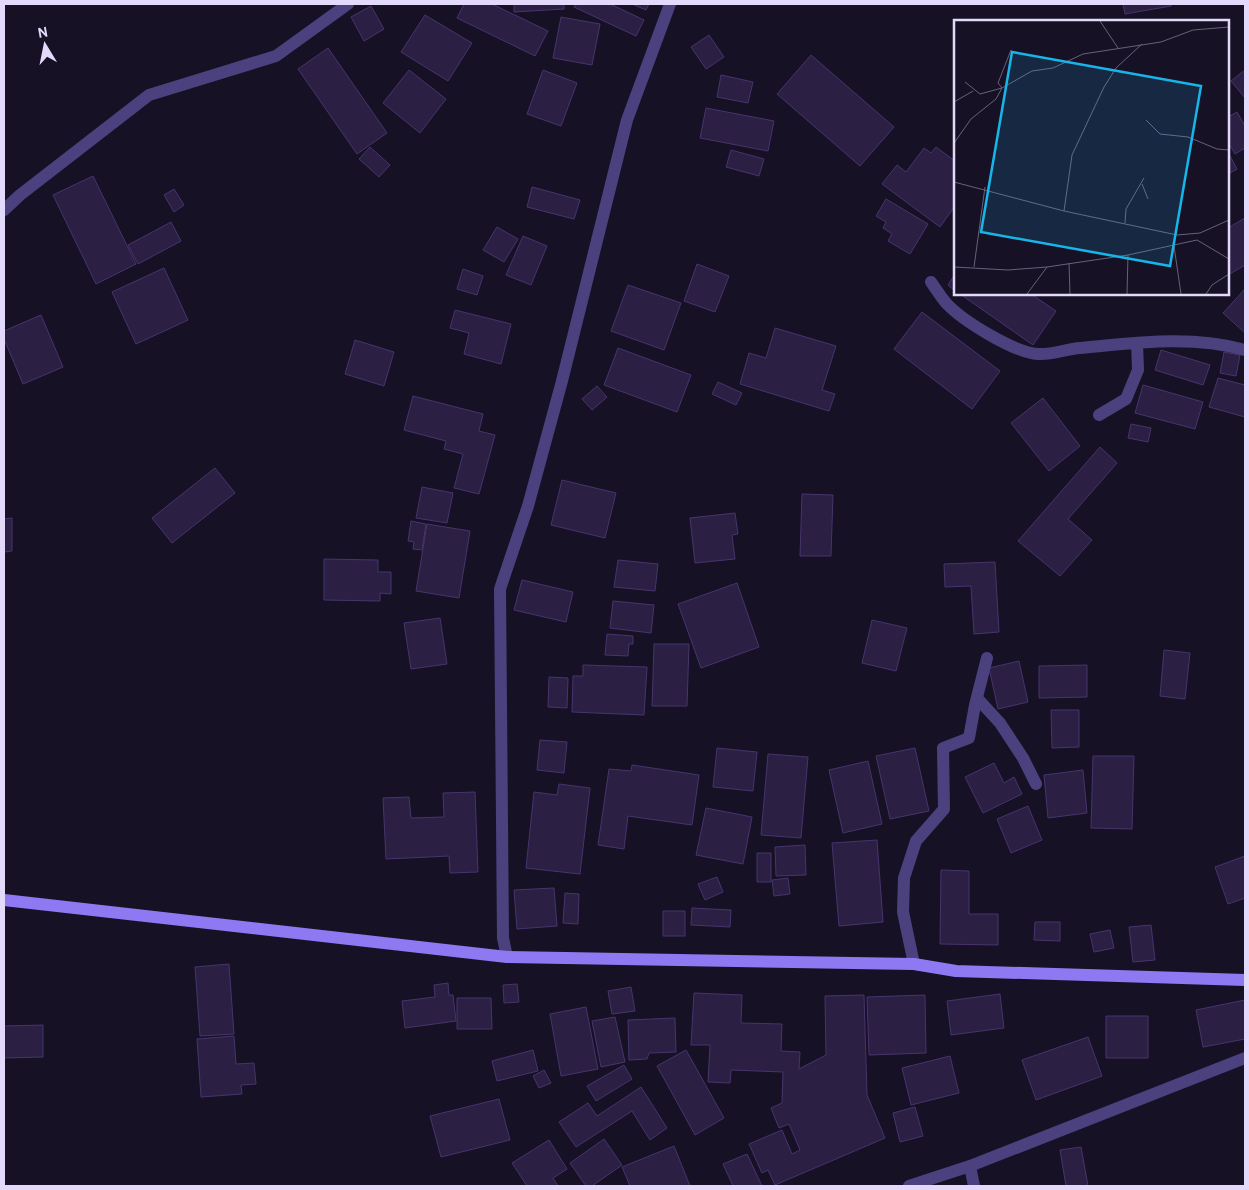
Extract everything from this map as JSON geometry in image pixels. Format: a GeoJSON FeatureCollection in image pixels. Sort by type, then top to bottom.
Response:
{"type":"FeatureCollection","features":[{"type":"Feature","properties":{"kind":"street"},"geometry":{"type":"LineString","coordinates":[[4,210],[20,195],[149,95],[276,56],[348,4]]}},
{"type":"Feature","properties":{"kind":"street"},"geometry":{"type":"LineString","coordinates":[[507,957],[503,938],[500,589],[528,506],[627,120],[670,4]]}},
{"type":"Feature","properties":{"kind":"street"},"geometry":{"type":"LineString","coordinates":[[931,282],[947,304],[972,323],[1002,343],[1038,354],[1076,348],[1161,340],[1221,343],[1245,350]]}},
{"type":"Feature","properties":{"kind":"street"},"geometry":{"type":"LineString","coordinates":[[1099,416],[1126,399],[1138,370],[1137,343]]}},
{"type":"Feature","properties":{"kind":"street"},"geometry":{"type":"LineString","coordinates":[[914,964],[903,912],[904,878],[916,841],[944,809],[943,748],[969,738],[976,698],[987,658]]}},
{"type":"Feature","properties":{"kind":"street"},"geometry":{"type":"LineString","coordinates":[[976,698],[1000,723],[1023,758],[1036,784]]}},
{"type":"Feature","properties":{"kind":"street"},"geometry":{"type":"LineString","coordinates":[[4,900],[507,957],[914,964],[956,971],[1245,980]]}},
{"type":"Feature","properties":{"kind":"street"},"geometry":{"type":"LineString","coordinates":[[909,1186],[970,1166],[1245,1058]]}},
{"type":"Feature","properties":{"kind":"street"},"geometry":{"type":"LineString","coordinates":[[970,1166],[974,1186]]}},
{"type":"Feature","properties":{"kind":"building"},"geometry":{"type":"Polygon","coordinates":[[[464,4],[492,4],[548,31],[535,56],[457,18],[464,4]]]}},
{"type":"Feature","properties":{"kind":"building"},"geometry":{"type":"Polygon","coordinates":[[[514,4],[564,4],[564,9],[514,12],[514,4]]]}},
{"type":"Feature","properties":{"kind":"building"},"geometry":{"type":"Polygon","coordinates":[[[576,4],[610,4],[644,20],[636,36],[574,7],[576,4]]]}},
{"type":"Feature","properties":{"kind":"building"},"geometry":{"type":"Polygon","coordinates":[[[632,4],[649,4],[646,10],[632,4]]]}},
{"type":"Feature","properties":{"kind":"building"},"geometry":{"type":"Polygon","coordinates":[[[1123,4],[1171,4],[1171,6],[1125,14],[1123,4]]]}},
{"type":"Feature","properties":{"kind":"building"},"geometry":{"type":"Polygon","coordinates":[[[371,6],[384,29],[364,41],[351,17],[371,6]]]}},
{"type":"Feature","properties":{"kind":"building"},"geometry":{"type":"Polygon","coordinates":[[[425,15],[472,43],[448,81],[401,52],[425,15]]]}},
{"type":"Feature","properties":{"kind":"building"},"geometry":{"type":"Polygon","coordinates":[[[561,17],[600,24],[592,65],[553,58],[561,17]]]}},
{"type":"Feature","properties":{"kind":"building"},"geometry":{"type":"Polygon","coordinates":[[[709,35],[724,57],[706,69],[691,47],[709,35]]]}},
{"type":"Feature","properties":{"kind":"building"},"geometry":{"type":"Polygon","coordinates":[[[328,48],[387,133],[357,154],[298,69],[328,48]]]}},
{"type":"Feature","properties":{"kind":"building"},"geometry":{"type":"Polygon","coordinates":[[[811,55],[894,127],[860,166],[777,94],[811,55]]]}},
{"type":"Feature","properties":{"kind":"building"},"geometry":{"type":"Polygon","coordinates":[[[409,70],[446,99],[420,133],[383,103],[409,70]]]}},
{"type":"Feature","properties":{"kind":"building"},"geometry":{"type":"Polygon","coordinates":[[[543,70],[577,83],[561,126],[527,114],[543,70]]]}},
{"type":"Feature","properties":{"kind":"building"},"geometry":{"type":"Polygon","coordinates":[[[1245,70],[1245,98],[1231,81],[1245,70]]]}},
{"type":"Feature","properties":{"kind":"building"},"geometry":{"type":"Polygon","coordinates":[[[721,75],[753,82],[748,103],[717,97],[721,75]]]}},
{"type":"Feature","properties":{"kind":"building"},"geometry":{"type":"Polygon","coordinates":[[[706,108],[774,121],[768,151],[700,138],[706,108]]]}},
{"type":"Feature","properties":{"kind":"building"},"geometry":{"type":"Polygon","coordinates":[[[1237,112],[1245,126],[1245,148],[1235,154],[1229,144],[1229,116],[1237,112]]]}},
{"type":"Feature","properties":{"kind":"building"},"geometry":{"type":"Polygon","coordinates":[[[370,147],[390,165],[379,177],[359,159],[370,147]]]}},
{"type":"Feature","properties":{"kind":"building"},"geometry":{"type":"Polygon","coordinates":[[[936,147],[954,160],[954,207],[940,227],[882,184],[897,165],[906,172],[924,148],[931,153],[936,147]]]}},
{"type":"Feature","properties":{"kind":"building"},"geometry":{"type":"Polygon","coordinates":[[[731,150],[764,159],[759,176],[726,167],[731,150]]]}},
{"type":"Feature","properties":{"kind":"building"},"geometry":{"type":"Polygon","coordinates":[[[1229,154],[1237,169],[1229,173],[1229,154]]]}},
{"type":"Feature","properties":{"kind":"building"},"geometry":{"type":"Polygon","coordinates":[[[93,176],[136,264],[96,284],[53,195],[93,176]]]}},
{"type":"Feature","properties":{"kind":"building"},"geometry":{"type":"Polygon","coordinates":[[[532,187],[580,200],[574,219],[527,207],[532,187]]]}},
{"type":"Feature","properties":{"kind":"building"},"geometry":{"type":"Polygon","coordinates":[[[174,189],[184,205],[174,212],[164,195],[174,189]]]}},
{"type":"Feature","properties":{"kind":"building"},"geometry":{"type":"Polygon","coordinates":[[[886,199],[928,224],[910,254],[888,241],[892,234],[883,228],[886,222],[876,216],[886,199]]]}},
{"type":"Feature","properties":{"kind":"building"},"geometry":{"type":"Polygon","coordinates":[[[1245,218],[1245,265],[1229,274],[1229,227],[1245,218]]]}},
{"type":"Feature","properties":{"kind":"building"},"geometry":{"type":"Polygon","coordinates":[[[171,222],[181,241],[138,264],[128,245],[171,222]]]}},
{"type":"Feature","properties":{"kind":"building"},"geometry":{"type":"Polygon","coordinates":[[[497,227],[518,239],[504,262],[483,250],[497,227]]]}},
{"type":"Feature","properties":{"kind":"building"},"geometry":{"type":"Polygon","coordinates":[[[523,236],[547,246],[531,285],[506,275],[523,236]]]}},
{"type":"Feature","properties":{"kind":"building"},"geometry":{"type":"Polygon","coordinates":[[[697,264],[729,276],[715,312],[684,301],[697,264]]]}},
{"type":"Feature","properties":{"kind":"building"},"geometry":{"type":"Polygon","coordinates":[[[164,268],[188,320],[136,344],[112,292],[164,268]]]}},
{"type":"Feature","properties":{"kind":"building"},"geometry":{"type":"Polygon","coordinates":[[[463,269],[483,276],[477,295],[457,289],[463,269]]]}},
{"type":"Feature","properties":{"kind":"building"},"geometry":{"type":"Polygon","coordinates":[[[954,276],[954,290],[948,285],[954,276]]]}},
{"type":"Feature","properties":{"kind":"building"},"geometry":{"type":"Polygon","coordinates":[[[628,285],[681,303],[664,350],[611,331],[628,285]]]}},
{"type":"Feature","properties":{"kind":"building"},"geometry":{"type":"Polygon","coordinates":[[[1245,289],[1245,333],[1223,313],[1245,289]]]}},
{"type":"Feature","properties":{"kind":"building"},"geometry":{"type":"Polygon","coordinates":[[[961,295],[1032,295],[1056,311],[1033,345],[961,295]]]}},
{"type":"Feature","properties":{"kind":"building"},"geometry":{"type":"Polygon","coordinates":[[[455,310],[511,324],[501,364],[464,354],[469,333],[450,328],[455,310]]]}},
{"type":"Feature","properties":{"kind":"building"},"geometry":{"type":"Polygon","coordinates":[[[922,312],[1000,371],[972,409],[894,349],[922,312]]]}},
{"type":"Feature","properties":{"kind":"building"},"geometry":{"type":"Polygon","coordinates":[[[41,315],[63,367],[23,384],[4,339],[4,331],[41,315]]]}},
{"type":"Feature","properties":{"kind":"building"},"geometry":{"type":"Polygon","coordinates":[[[775,328],[836,346],[822,390],[835,394],[829,411],[740,384],[749,353],[766,358],[775,328]]]}},
{"type":"Feature","properties":{"kind":"building"},"geometry":{"type":"Polygon","coordinates":[[[355,340],[394,352],[384,386],[345,374],[355,340]]]}},
{"type":"Feature","properties":{"kind":"building"},"geometry":{"type":"Polygon","coordinates":[[[618,348],[691,375],[677,412],[604,385],[618,348]]]}},
{"type":"Feature","properties":{"kind":"building"},"geometry":{"type":"Polygon","coordinates":[[[1161,350],[1210,365],[1203,385],[1155,370],[1161,350]]]}},
{"type":"Feature","properties":{"kind":"building"},"geometry":{"type":"Polygon","coordinates":[[[1224,352],[1240,355],[1236,376],[1220,373],[1224,352]]]}},
{"type":"Feature","properties":{"kind":"building"},"geometry":{"type":"Polygon","coordinates":[[[1218,378],[1245,385],[1245,417],[1209,407],[1218,378]]]}},
{"type":"Feature","properties":{"kind":"building"},"geometry":{"type":"Polygon","coordinates":[[[718,382],[742,393],[736,405],[712,394],[718,382]]]}},
{"type":"Feature","properties":{"kind":"building"},"geometry":{"type":"Polygon","coordinates":[[[1143,385],[1203,402],[1195,429],[1135,413],[1143,385]]]}},
{"type":"Feature","properties":{"kind":"building"},"geometry":{"type":"Polygon","coordinates":[[[597,386],[607,397],[592,410],[582,399],[597,386]]]}},
{"type":"Feature","properties":{"kind":"building"},"geometry":{"type":"Polygon","coordinates":[[[413,396],[483,414],[479,431],[495,435],[479,494],[454,488],[463,454],[444,449],[446,441],[404,430],[413,396]]]}},
{"type":"Feature","properties":{"kind":"building"},"geometry":{"type":"Polygon","coordinates":[[[1043,398],[1080,446],[1049,471],[1011,423],[1043,398]]]}},
{"type":"Feature","properties":{"kind":"building"},"geometry":{"type":"Polygon","coordinates":[[[1131,424],[1151,428],[1148,442],[1128,438],[1131,424]]]}},
{"type":"Feature","properties":{"kind":"building"},"geometry":{"type":"Polygon","coordinates":[[[1100,447],[1117,463],[1068,519],[1092,540],[1060,576],[1018,541],[1100,447]]]}},
{"type":"Feature","properties":{"kind":"building"},"geometry":{"type":"Polygon","coordinates":[[[215,468],[235,493],[172,543],[152,518],[215,468]]]}},
{"type":"Feature","properties":{"kind":"building"},"geometry":{"type":"Polygon","coordinates":[[[562,480],[616,493],[605,538],[551,525],[562,480]]]}},
{"type":"Feature","properties":{"kind":"building"},"geometry":{"type":"Polygon","coordinates":[[[422,487],[453,493],[447,523],[416,518],[422,487]]]}},
{"type":"Feature","properties":{"kind":"building"},"geometry":{"type":"Polygon","coordinates":[[[802,494],[833,495],[831,556],[800,556],[802,494]]]}},
{"type":"Feature","properties":{"kind":"building"},"geometry":{"type":"Polygon","coordinates":[[[735,513],[738,534],[732,535],[735,559],[695,563],[690,518],[735,513]]]}},
{"type":"Feature","properties":{"kind":"building"},"geometry":{"type":"Polygon","coordinates":[[[12,518],[12,551],[4,552],[4,519],[12,518]]]}},
{"type":"Feature","properties":{"kind":"building"},"geometry":{"type":"Polygon","coordinates":[[[411,521],[426,524],[422,550],[413,549],[414,542],[408,541],[411,521]]]}},
{"type":"Feature","properties":{"kind":"building"},"geometry":{"type":"Polygon","coordinates":[[[427,524],[470,531],[459,598],[416,591],[427,524]]]}},
{"type":"Feature","properties":{"kind":"building"},"geometry":{"type":"Polygon","coordinates":[[[324,559],[378,560],[378,572],[391,572],[391,594],[380,593],[380,601],[324,600],[324,559]]]}},
{"type":"Feature","properties":{"kind":"building"},"geometry":{"type":"Polygon","coordinates":[[[618,560],[658,564],[655,591],[614,587],[618,560]]]}},
{"type":"Feature","properties":{"kind":"building"},"geometry":{"type":"Polygon","coordinates":[[[995,562],[999,632],[974,634],[971,586],[945,587],[944,564],[995,562]]]}},
{"type":"Feature","properties":{"kind":"building"},"geometry":{"type":"Polygon","coordinates":[[[522,580],[573,592],[566,622],[514,610],[522,580]]]}},
{"type":"Feature","properties":{"kind":"building"},"geometry":{"type":"Polygon","coordinates":[[[737,583],[759,647],[701,668],[678,604],[737,583]]]}},
{"type":"Feature","properties":{"kind":"building"},"geometry":{"type":"Polygon","coordinates":[[[613,601],[654,605],[651,633],[610,628],[613,601]]]}},
{"type":"Feature","properties":{"kind":"building"},"geometry":{"type":"Polygon","coordinates":[[[440,618],[447,664],[411,669],[404,623],[440,618]]]}},
{"type":"Feature","properties":{"kind":"building"},"geometry":{"type":"Polygon","coordinates":[[[872,620],[907,628],[896,671],[862,663],[872,620]]]}},
{"type":"Feature","properties":{"kind":"building"},"geometry":{"type":"Polygon","coordinates":[[[607,634],[633,636],[633,644],[629,644],[628,656],[605,655],[607,634]]]}},
{"type":"Feature","properties":{"kind":"building"},"geometry":{"type":"Polygon","coordinates":[[[654,644],[689,644],[687,706],[652,706],[654,644]]]}},
{"type":"Feature","properties":{"kind":"building"},"geometry":{"type":"Polygon","coordinates":[[[1164,650],[1190,653],[1185,699],[1160,696],[1164,650]]]}},
{"type":"Feature","properties":{"kind":"building"},"geometry":{"type":"Polygon","coordinates":[[[1019,661],[1028,702],[998,709],[989,668],[1019,661]]]}},
{"type":"Feature","properties":{"kind":"building"},"geometry":{"type":"Polygon","coordinates":[[[583,665],[647,667],[644,715],[572,712],[573,676],[583,676],[583,665]]]}},
{"type":"Feature","properties":{"kind":"building"},"geometry":{"type":"Polygon","coordinates":[[[1087,665],[1087,697],[1039,698],[1039,666],[1087,665]]]}},
{"type":"Feature","properties":{"kind":"building"},"geometry":{"type":"Polygon","coordinates":[[[549,677],[568,678],[567,708],[548,707],[549,677]]]}},
{"type":"Feature","properties":{"kind":"building"},"geometry":{"type":"Polygon","coordinates":[[[1051,710],[1079,710],[1079,747],[1052,748],[1051,710]]]}},
{"type":"Feature","properties":{"kind":"building"},"geometry":{"type":"Polygon","coordinates":[[[540,740],[567,742],[564,773],[537,770],[540,740]]]}},
{"type":"Feature","properties":{"kind":"building"},"geometry":{"type":"Polygon","coordinates":[[[717,748],[757,752],[753,791],[713,787],[717,748]]]}},
{"type":"Feature","properties":{"kind":"building"},"geometry":{"type":"Polygon","coordinates":[[[915,748],[929,811],[890,819],[876,756],[915,748]]]}},
{"type":"Feature","properties":{"kind":"building"},"geometry":{"type":"Polygon","coordinates":[[[768,754],[808,757],[801,838],[761,835],[768,754]]]}},
{"type":"Feature","properties":{"kind":"building"},"geometry":{"type":"Polygon","coordinates":[[[1093,756],[1134,756],[1132,829],[1091,828],[1093,756]]]}},
{"type":"Feature","properties":{"kind":"building"},"geometry":{"type":"Polygon","coordinates":[[[868,761],[882,824],[843,833],[829,770],[868,761]]]}},
{"type":"Feature","properties":{"kind":"building"},"geometry":{"type":"Polygon","coordinates":[[[994,763],[1004,783],[1014,777],[1022,794],[983,813],[965,777],[994,763]]]}},
{"type":"Feature","properties":{"kind":"building"},"geometry":{"type":"Polygon","coordinates":[[[632,765],[699,775],[692,825],[628,816],[624,849],[598,845],[609,769],[631,771],[632,765]]]}},
{"type":"Feature","properties":{"kind":"building"},"geometry":{"type":"Polygon","coordinates":[[[1083,770],[1087,813],[1048,818],[1044,775],[1083,770]]]}},
{"type":"Feature","properties":{"kind":"building"},"geometry":{"type":"Polygon","coordinates":[[[559,784],[590,788],[580,874],[526,868],[534,792],[557,795],[559,784]]]}},
{"type":"Feature","properties":{"kind":"building"},"geometry":{"type":"Polygon","coordinates":[[[475,792],[478,872],[450,873],[449,856],[386,859],[383,798],[409,797],[411,818],[444,817],[443,793],[475,792]]]}},
{"type":"Feature","properties":{"kind":"building"},"geometry":{"type":"Polygon","coordinates":[[[1028,806],[1042,840],[1011,853],[997,819],[1028,806]]]}},
{"type":"Feature","properties":{"kind":"building"},"geometry":{"type":"Polygon","coordinates":[[[706,808],[752,817],[743,864],[696,855],[706,808]]]}},
{"type":"Feature","properties":{"kind":"building"},"geometry":{"type":"Polygon","coordinates":[[[877,840],[883,922],[839,926],[832,843],[877,840]]]}},
{"type":"Feature","properties":{"kind":"building"},"geometry":{"type":"Polygon","coordinates":[[[805,845],[806,875],[776,876],[775,847],[805,845]]]}},
{"type":"Feature","properties":{"kind":"building"},"geometry":{"type":"Polygon","coordinates":[[[757,853],[771,853],[771,882],[757,882],[757,853]]]}},
{"type":"Feature","properties":{"kind":"building"},"geometry":{"type":"Polygon","coordinates":[[[1245,856],[1245,898],[1228,904],[1215,867],[1245,856]]]}},
{"type":"Feature","properties":{"kind":"building"},"geometry":{"type":"Polygon","coordinates":[[[941,870],[969,871],[969,914],[998,914],[998,945],[940,944],[941,870]]]}},
{"type":"Feature","properties":{"kind":"building"},"geometry":{"type":"Polygon","coordinates":[[[717,877],[723,892],[705,900],[698,884],[717,877]]]}},
{"type":"Feature","properties":{"kind":"building"},"geometry":{"type":"Polygon","coordinates":[[[788,878],[790,894],[774,896],[772,880],[788,878]]]}},
{"type":"Feature","properties":{"kind":"building"},"geometry":{"type":"Polygon","coordinates":[[[554,888],[557,926],[517,929],[514,890],[554,888]]]}},
{"type":"Feature","properties":{"kind":"building"},"geometry":{"type":"Polygon","coordinates":[[[565,893],[579,894],[578,924],[563,923],[565,893]]]}},
{"type":"Feature","properties":{"kind":"building"},"geometry":{"type":"Polygon","coordinates":[[[692,908],[731,910],[730,927],[691,925],[692,908]]]}},
{"type":"Feature","properties":{"kind":"building"},"geometry":{"type":"Polygon","coordinates":[[[663,911],[685,911],[685,936],[663,936],[663,911]]]}},
{"type":"Feature","properties":{"kind":"building"},"geometry":{"type":"Polygon","coordinates":[[[1035,922],[1060,922],[1060,941],[1034,940],[1035,922]]]}},
{"type":"Feature","properties":{"kind":"building"},"geometry":{"type":"Polygon","coordinates":[[[1151,925],[1155,960],[1133,962],[1129,927],[1151,925]]]}},
{"type":"Feature","properties":{"kind":"building"},"geometry":{"type":"Polygon","coordinates":[[[1110,930],[1114,948],[1094,952],[1090,934],[1110,930]]]}},
{"type":"Feature","properties":{"kind":"building"},"geometry":{"type":"Polygon","coordinates":[[[229,964],[234,1034],[200,1036],[195,967],[229,964]]]}},
{"type":"Feature","properties":{"kind":"building"},"geometry":{"type":"Polygon","coordinates":[[[448,983],[449,995],[453,995],[456,1021],[405,1028],[402,1001],[435,997],[434,985],[448,983]]]}},
{"type":"Feature","properties":{"kind":"building"},"geometry":{"type":"Polygon","coordinates":[[[517,984],[519,1002],[504,1003],[503,985],[517,984]]]}},
{"type":"Feature","properties":{"kind":"building"},"geometry":{"type":"Polygon","coordinates":[[[631,987],[635,1011],[612,1014],[608,991],[631,987]]]}},
{"type":"Feature","properties":{"kind":"building"},"geometry":{"type":"Polygon","coordinates":[[[694,993],[742,995],[741,1023],[782,1024],[781,1051],[800,1052],[799,1069],[826,1055],[825,996],[864,995],[867,1095],[885,1138],[775,1185],[768,1170],[762,1173],[749,1144],[782,1130],[792,1154],[800,1150],[789,1124],[779,1128],[771,1108],[782,1103],[783,1072],[731,1070],[730,1083],[708,1082],[710,1045],[691,1045],[694,993]]]}},
{"type":"Feature","properties":{"kind":"building"},"geometry":{"type":"Polygon","coordinates":[[[1000,994],[1004,1028],[951,1035],[947,1001],[1000,994]]]}},
{"type":"Feature","properties":{"kind":"building"},"geometry":{"type":"Polygon","coordinates":[[[925,995],[926,1053],[869,1055],[867,997],[925,995]]]}},
{"type":"Feature","properties":{"kind":"building"},"geometry":{"type":"Polygon","coordinates":[[[457,998],[491,998],[492,1029],[457,1029],[457,998]]]}},
{"type":"Feature","properties":{"kind":"building"},"geometry":{"type":"Polygon","coordinates":[[[1245,1000],[1245,1039],[1203,1047],[1196,1010],[1245,1000]]]}},
{"type":"Feature","properties":{"kind":"building"},"geometry":{"type":"Polygon","coordinates":[[[586,1007],[598,1069],[561,1076],[550,1014],[586,1007]]]}},
{"type":"Feature","properties":{"kind":"building"},"geometry":{"type":"Polygon","coordinates":[[[1106,1016],[1148,1016],[1148,1058],[1106,1058],[1106,1016]]]}},
{"type":"Feature","properties":{"kind":"building"},"geometry":{"type":"Polygon","coordinates":[[[615,1017],[625,1062],[601,1067],[592,1021],[615,1017]]]}},
{"type":"Feature","properties":{"kind":"building"},"geometry":{"type":"Polygon","coordinates":[[[675,1018],[676,1052],[649,1053],[647,1059],[629,1060],[628,1020],[675,1018]]]}},
{"type":"Feature","properties":{"kind":"building"},"geometry":{"type":"Polygon","coordinates":[[[43,1025],[43,1057],[4,1058],[4,1026],[43,1025]]]}},
{"type":"Feature","properties":{"kind":"building"},"geometry":{"type":"Polygon","coordinates":[[[234,1036],[236,1064],[254,1063],[256,1084],[241,1085],[242,1094],[201,1097],[197,1039],[234,1036]]]}},
{"type":"Feature","properties":{"kind":"building"},"geometry":{"type":"Polygon","coordinates":[[[1088,1037],[1102,1076],[1036,1100],[1022,1060],[1088,1037]]]}},
{"type":"Feature","properties":{"kind":"building"},"geometry":{"type":"Polygon","coordinates":[[[533,1050],[538,1071],[497,1081],[492,1061],[533,1050]]]}},
{"type":"Feature","properties":{"kind":"building"},"geometry":{"type":"Polygon","coordinates":[[[686,1050],[724,1118],[695,1135],[657,1066],[686,1050]]]}},
{"type":"Feature","properties":{"kind":"building"},"geometry":{"type":"Polygon","coordinates":[[[950,1056],[959,1093],[911,1105],[902,1068],[950,1056]]]}},
{"type":"Feature","properties":{"kind":"building"},"geometry":{"type":"Polygon","coordinates":[[[624,1065],[632,1079],[596,1101],[587,1086],[624,1065]]]}},
{"type":"Feature","properties":{"kind":"building"},"geometry":{"type":"Polygon","coordinates":[[[544,1070],[551,1083],[539,1088],[533,1076],[544,1070]]]}},
{"type":"Feature","properties":{"kind":"building"},"geometry":{"type":"Polygon","coordinates":[[[641,1087],[667,1128],[650,1140],[632,1111],[576,1147],[559,1122],[588,1103],[597,1116],[641,1087]]]}},
{"type":"Feature","properties":{"kind":"building"},"geometry":{"type":"Polygon","coordinates":[[[499,1099],[510,1140],[441,1157],[430,1116],[499,1099]]]}},
{"type":"Feature","properties":{"kind":"building"},"geometry":{"type":"Polygon","coordinates":[[[915,1107],[923,1136],[900,1142],[893,1113],[915,1107]]]}},
{"type":"Feature","properties":{"kind":"building"},"geometry":{"type":"Polygon","coordinates":[[[604,1139],[622,1165],[592,1186],[586,1186],[570,1163],[604,1139]]]}},
{"type":"Feature","properties":{"kind":"building"},"geometry":{"type":"Polygon","coordinates":[[[549,1140],[567,1169],[553,1178],[558,1186],[527,1186],[512,1163],[549,1140]]]}},
{"type":"Feature","properties":{"kind":"building"},"geometry":{"type":"Polygon","coordinates":[[[674,1146],[690,1186],[630,1186],[622,1167],[674,1146]]]}},
{"type":"Feature","properties":{"kind":"building"},"geometry":{"type":"Polygon","coordinates":[[[1081,1147],[1088,1186],[1066,1186],[1060,1150],[1081,1147]]]}},
{"type":"Feature","properties":{"kind":"building"},"geometry":{"type":"Polygon","coordinates":[[[747,1154],[762,1186],[733,1186],[723,1164],[747,1154]]]}}]}
